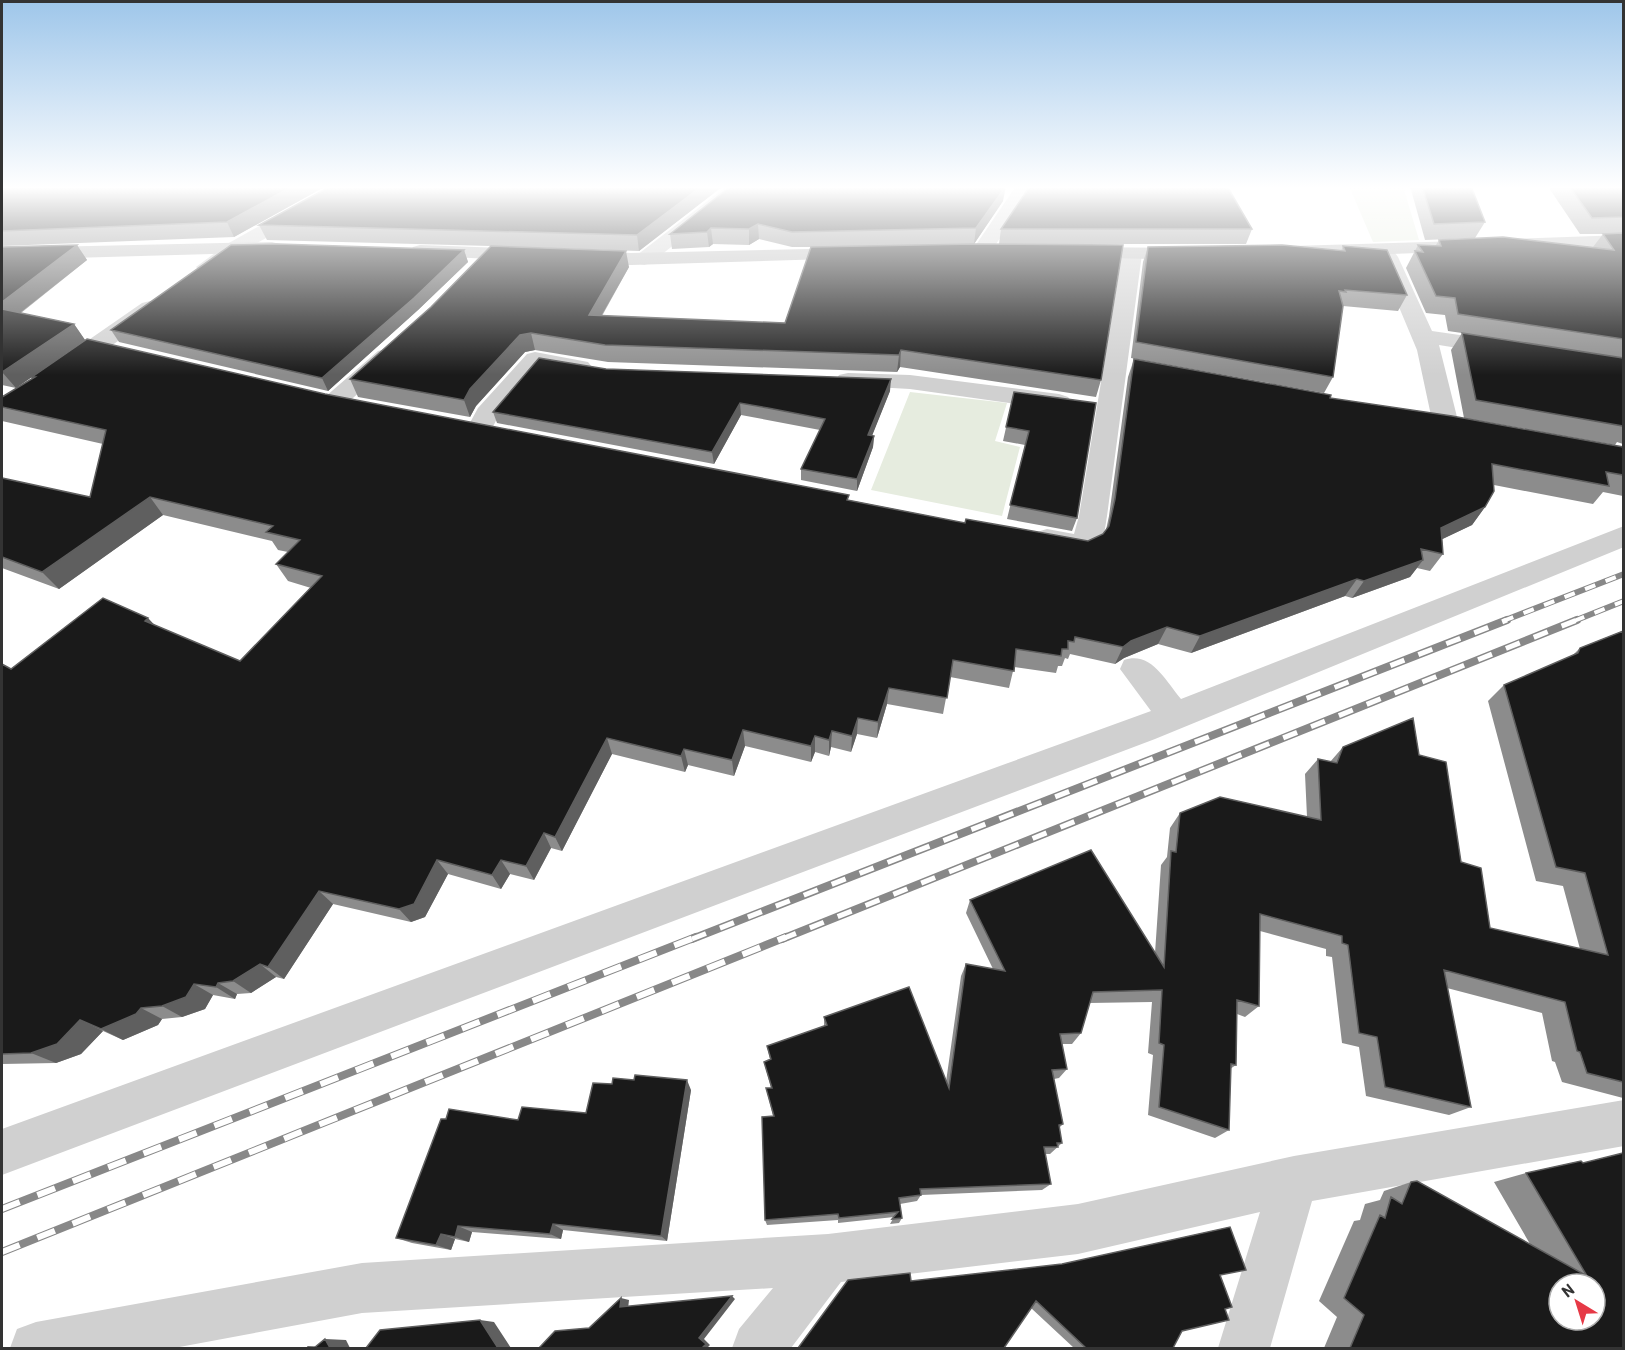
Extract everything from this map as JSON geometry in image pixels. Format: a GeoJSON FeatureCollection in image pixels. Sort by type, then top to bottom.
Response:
{"type":"FeatureCollection","features":[{"type":"Feature","properties":{"kind":"street"},"geometry":{"type":"LineString","coordinates":[[2,254],[195,249]]}},
{"type":"Feature","properties":{"kind":"street"},"geometry":{"type":"LineString","coordinates":[[2,411],[233,249]]}},
{"type":"Feature","properties":{"kind":"street"},"geometry":{"type":"LineString","coordinates":[[644,259],[657,249]]}},
{"type":"Feature","properties":{"kind":"street"},"geometry":{"type":"LineString","coordinates":[[1272,252],[1419,249]]}},
{"type":"Feature","properties":{"kind":"street"},"geometry":{"type":"LineString","coordinates":[[1385,250],[1429,351],[1445,425]]}},
{"type":"Feature","properties":{"kind":"street"},"geometry":{"type":"LineString","coordinates":[[402,251],[644,259],[878,253]]}},
{"type":"Feature","properties":{"kind":"street"},"geometry":{"type":"LineString","coordinates":[[960,252],[1003,252]]}},
{"type":"Feature","properties":{"kind":"street"},"geometry":{"type":"LineString","coordinates":[[1057,253],[1214,253]]}},
{"type":"Feature","properties":{"kind":"street"},"geometry":{"type":"LineString","coordinates":[[467,278],[490,254]]}},
{"type":"Feature","properties":{"kind":"street"},"geometry":{"type":"LineString","coordinates":[[1024,535],[1083,546],[1086,543],[1093,516],[1109,409],[1127,367],[1132,254]]}},
{"type":"Feature","properties":{"kind":"street"},"geometry":{"type":"LineString","coordinates":[[1422,336],[1527,352]]}},
{"type":"Feature","properties":{"kind":"street"},"geometry":{"type":"LineString","coordinates":[[368,409],[323,400],[400,343]]}},
{"type":"Feature","properties":{"kind":"street"},"geometry":{"type":"LineString","coordinates":[[96,346],[130,354]]}},
{"type":"Feature","properties":{"kind":"street"},"geometry":{"type":"LineString","coordinates":[[479,430],[487,413],[535,359],[598,369]]}},
{"type":"Feature","properties":{"kind":"street"},"geometry":{"type":"LineString","coordinates":[[829,379],[910,382],[1109,409]]}},
{"type":"Feature","properties":{"kind":"street"},"geometry":{"type":"LineString","coordinates":[[2,1152],[1175,716],[1623,536]]}},
{"type":"Feature","properties":{"kind":"street"},"geometry":{"type":"LineString","coordinates":[[1136,669],[1175,716]]}},
{"type":"Feature","properties":{"kind":"street"},"geometry":{"type":"LineString","coordinates":[[36,1348],[362,1288],[828,1259],[1078,1229],[1294,1180],[1623,1123]]}},
{"type":"Feature","properties":{"kind":"street"},"geometry":{"type":"LineString","coordinates":[[1244,1348],[1294,1180]]}},
{"type":"Feature","properties":{"kind":"street"},"geometry":{"type":"LineString","coordinates":[[758,1348],[828,1259]]}},
{"type":"Feature","properties":{"kind":"shaded area"},"geometry":{"type":"Polygon","coordinates":[[[910,392],[1007,403],[995,441],[1020,447],[1002,516],[871,490],[910,392]]]}},
{"type":"Feature","properties":{"kind":"building"},"geometry":{"type":"Polygon","coordinates":[[[2,249],[72,249],[2,302],[2,249]]]}},
{"type":"Feature","properties":{"kind":"building"},"geometry":{"type":"Polygon","coordinates":[[[225,249],[464,250],[414,298],[322,378],[111,330],[225,249]]]}},
{"type":"Feature","properties":{"kind":"building"},"geometry":{"type":"Polygon","coordinates":[[[488,249],[626,251],[589,315],[785,323],[810,249],[1122,249],[1101,380],[901,350],[899,355],[605,345],[531,333],[520,335],[470,389],[464,400],[350,379],[431,307],[488,249]]]}},
{"type":"Feature","properties":{"kind":"building"},"geometry":{"type":"Polygon","coordinates":[[[1148,249],[1387,250],[1407,295],[1339,291],[1343,306],[1333,377],[1136,342],[1148,249]]]}},
{"type":"Feature","properties":{"kind":"building"},"geometry":{"type":"Polygon","coordinates":[[[1421,249],[1623,249],[1623,339],[1458,314],[1455,298],[1436,296],[1415,251],[1423,252],[1421,249]]]}},
{"type":"Feature","properties":{"kind":"building"},"geometry":{"type":"Polygon","coordinates":[[[2,309],[74,324],[2,372],[2,309]]]}},
{"type":"Feature","properties":{"kind":"building"},"geometry":{"type":"Polygon","coordinates":[[[1462,333],[1623,358],[1623,426],[1476,400],[1462,333]]]}},
{"type":"Feature","properties":{"kind":"building"},"geometry":{"type":"Polygon","coordinates":[[[87,339],[325,394],[849,495],[847,500],[965,523],[966,519],[1088,541],[1103,534],[1109,526],[1115,499],[1134,359],[1331,395],[1330,398],[1452,416],[1623,447],[1623,475],[1606,472],[1609,486],[1492,464],[1494,491],[1485,507],[1441,528],[1443,554],[1421,549],[1423,560],[1364,581],[1357,579],[1200,636],[1167,627],[1131,641],[1123,647],[1075,637],[1074,642],[1068,641],[1068,649],[1062,649],[1061,656],[1016,649],[1014,671],[953,660],[947,698],[889,688],[878,722],[858,718],[852,736],[832,731],[829,740],[815,736],[811,746],[743,730],[732,760],[684,749],[681,756],[607,738],[555,837],[544,833],[526,866],[501,860],[492,875],[437,860],[414,904],[399,909],[319,891],[268,967],[260,964],[233,981],[218,983],[216,987],[194,984],[186,997],[162,1006],[141,1008],[136,1014],[101,1029],[80,1020],[57,1044],[31,1053],[2,1054],[2,664],[11,669],[103,598],[148,618],[145,621],[240,661],[322,576],[276,564],[300,540],[266,532],[273,526],[150,497],[42,572],[2,557],[2,478],[90,497],[106,430],[2,407],[2,397],[35,377],[32,377],[87,339]]]}},
{"type":"Feature","properties":{"kind":"building"},"geometry":{"type":"Polygon","coordinates":[[[539,358],[606,369],[891,379],[868,435],[874,436],[857,479],[801,469],[825,419],[768,408],[740,403],[712,452],[493,412],[539,358]]]}},
{"type":"Feature","properties":{"kind":"building"},"geometry":{"type":"Polygon","coordinates":[[[1014,392],[1096,403],[1077,518],[1010,505],[1029,431],[1006,427],[1014,392]]]}},
{"type":"Feature","properties":{"kind":"building"},"geometry":{"type":"Polygon","coordinates":[[[1623,631],[1623,1082],[1587,1073],[1580,1052],[1577,1051],[1565,1002],[1444,970],[1471,1107],[1385,1087],[1377,1037],[1359,1033],[1348,945],[1342,943],[1342,936],[1260,914],[1259,1006],[1237,1000],[1236,1065],[1231,1064],[1229,1130],[1159,1107],[1164,1045],[1159,1043],[1162,990],[1093,992],[1081,1033],[1060,1034],[1067,1069],[1052,1070],[1063,1124],[1059,1125],[1062,1143],[1057,1143],[1058,1147],[1044,1147],[1051,1184],[920,1189],[921,1195],[899,1198],[902,1218],[892,1219],[898,1212],[839,1218],[838,1214],[765,1220],[762,1117],[774,1116],[766,1088],[772,1088],[764,1062],[771,1059],[767,1046],[827,1025],[824,1017],[909,987],[949,1088],[966,964],[1005,971],[970,900],[1091,850],[1164,967],[1171,851],[1176,852],[1180,813],[1220,797],[1321,820],[1318,759],[1337,763],[1343,747],[1413,718],[1419,755],[1446,762],[1461,862],[1481,868],[1490,928],[1608,955],[1585,873],[1556,867],[1504,685],[1578,653],[1580,648],[1623,631]]]}},
{"type":"Feature","properties":{"kind":"building"},"geometry":{"type":"Polygon","coordinates":[[[635,1075],[687,1080],[661,1236],[553,1224],[550,1234],[458,1226],[455,1237],[441,1234],[436,1245],[396,1238],[441,1119],[446,1119],[449,1109],[518,1120],[522,1107],[586,1113],[593,1083],[612,1084],[613,1078],[634,1080],[635,1075]]]}},
{"type":"Feature","properties":{"kind":"building"},"geometry":{"type":"Polygon","coordinates":[[[1623,1153],[1623,1348],[1350,1348],[1364,1315],[1344,1298],[1380,1215],[1385,1218],[1391,1197],[1402,1204],[1411,1182],[1417,1181],[1580,1272],[1547,1272],[1547,1332],[1607,1332],[1607,1272],[1585,1272],[1526,1173],[1581,1161],[1583,1163],[1623,1153]]]}},
{"type":"Feature","properties":{"kind":"building"},"geometry":{"type":"Polygon","coordinates":[[[1230,1227],[1246,1270],[1220,1275],[1232,1307],[1225,1309],[1229,1320],[1182,1331],[1173,1348],[1086,1348],[1036,1301],[1004,1348],[798,1348],[848,1280],[910,1273],[911,1281],[1062,1264],[1230,1227]]]}},
{"type":"Feature","properties":{"kind":"building"},"geometry":{"type":"Polygon","coordinates":[[[732,1296],[699,1338],[706,1344],[702,1348],[539,1348],[555,1331],[589,1328],[621,1298],[620,1307],[732,1296]]]}},
{"type":"Feature","properties":{"kind":"building"},"geometry":{"type":"Polygon","coordinates":[[[480,1320],[498,1348],[366,1348],[380,1330],[480,1320]]]}},
{"type":"Feature","properties":{"kind":"building"},"geometry":{"type":"Polygon","coordinates":[[[325,1339],[330,1348],[314,1348],[325,1339]]]}},
{"type":"Feature","properties":{"kind":"railway"},"geometry":{"type":"LineString","coordinates":[[1503,621],[1624,574]]}},
{"type":"Feature","properties":{"kind":"railway"},"geometry":{"type":"LineString","coordinates":[[1574,621],[1624,601]]}},
{"type":"Feature","properties":{"kind":"railway"},"geometry":{"type":"LineString","coordinates":[[692,939],[1507,620]]}},
{"type":"Feature","properties":{"kind":"railway"},"geometry":{"type":"LineString","coordinates":[[782,939],[1577,620]]}},
{"type":"Feature","properties":{"kind":"railway"},"geometry":{"type":"LineString","coordinates":[[2,1209],[696,937]]}},
{"type":"Feature","properties":{"kind":"railway"},"geometry":{"type":"LineString","coordinates":[[2,1252],[786,937]]}}]}
